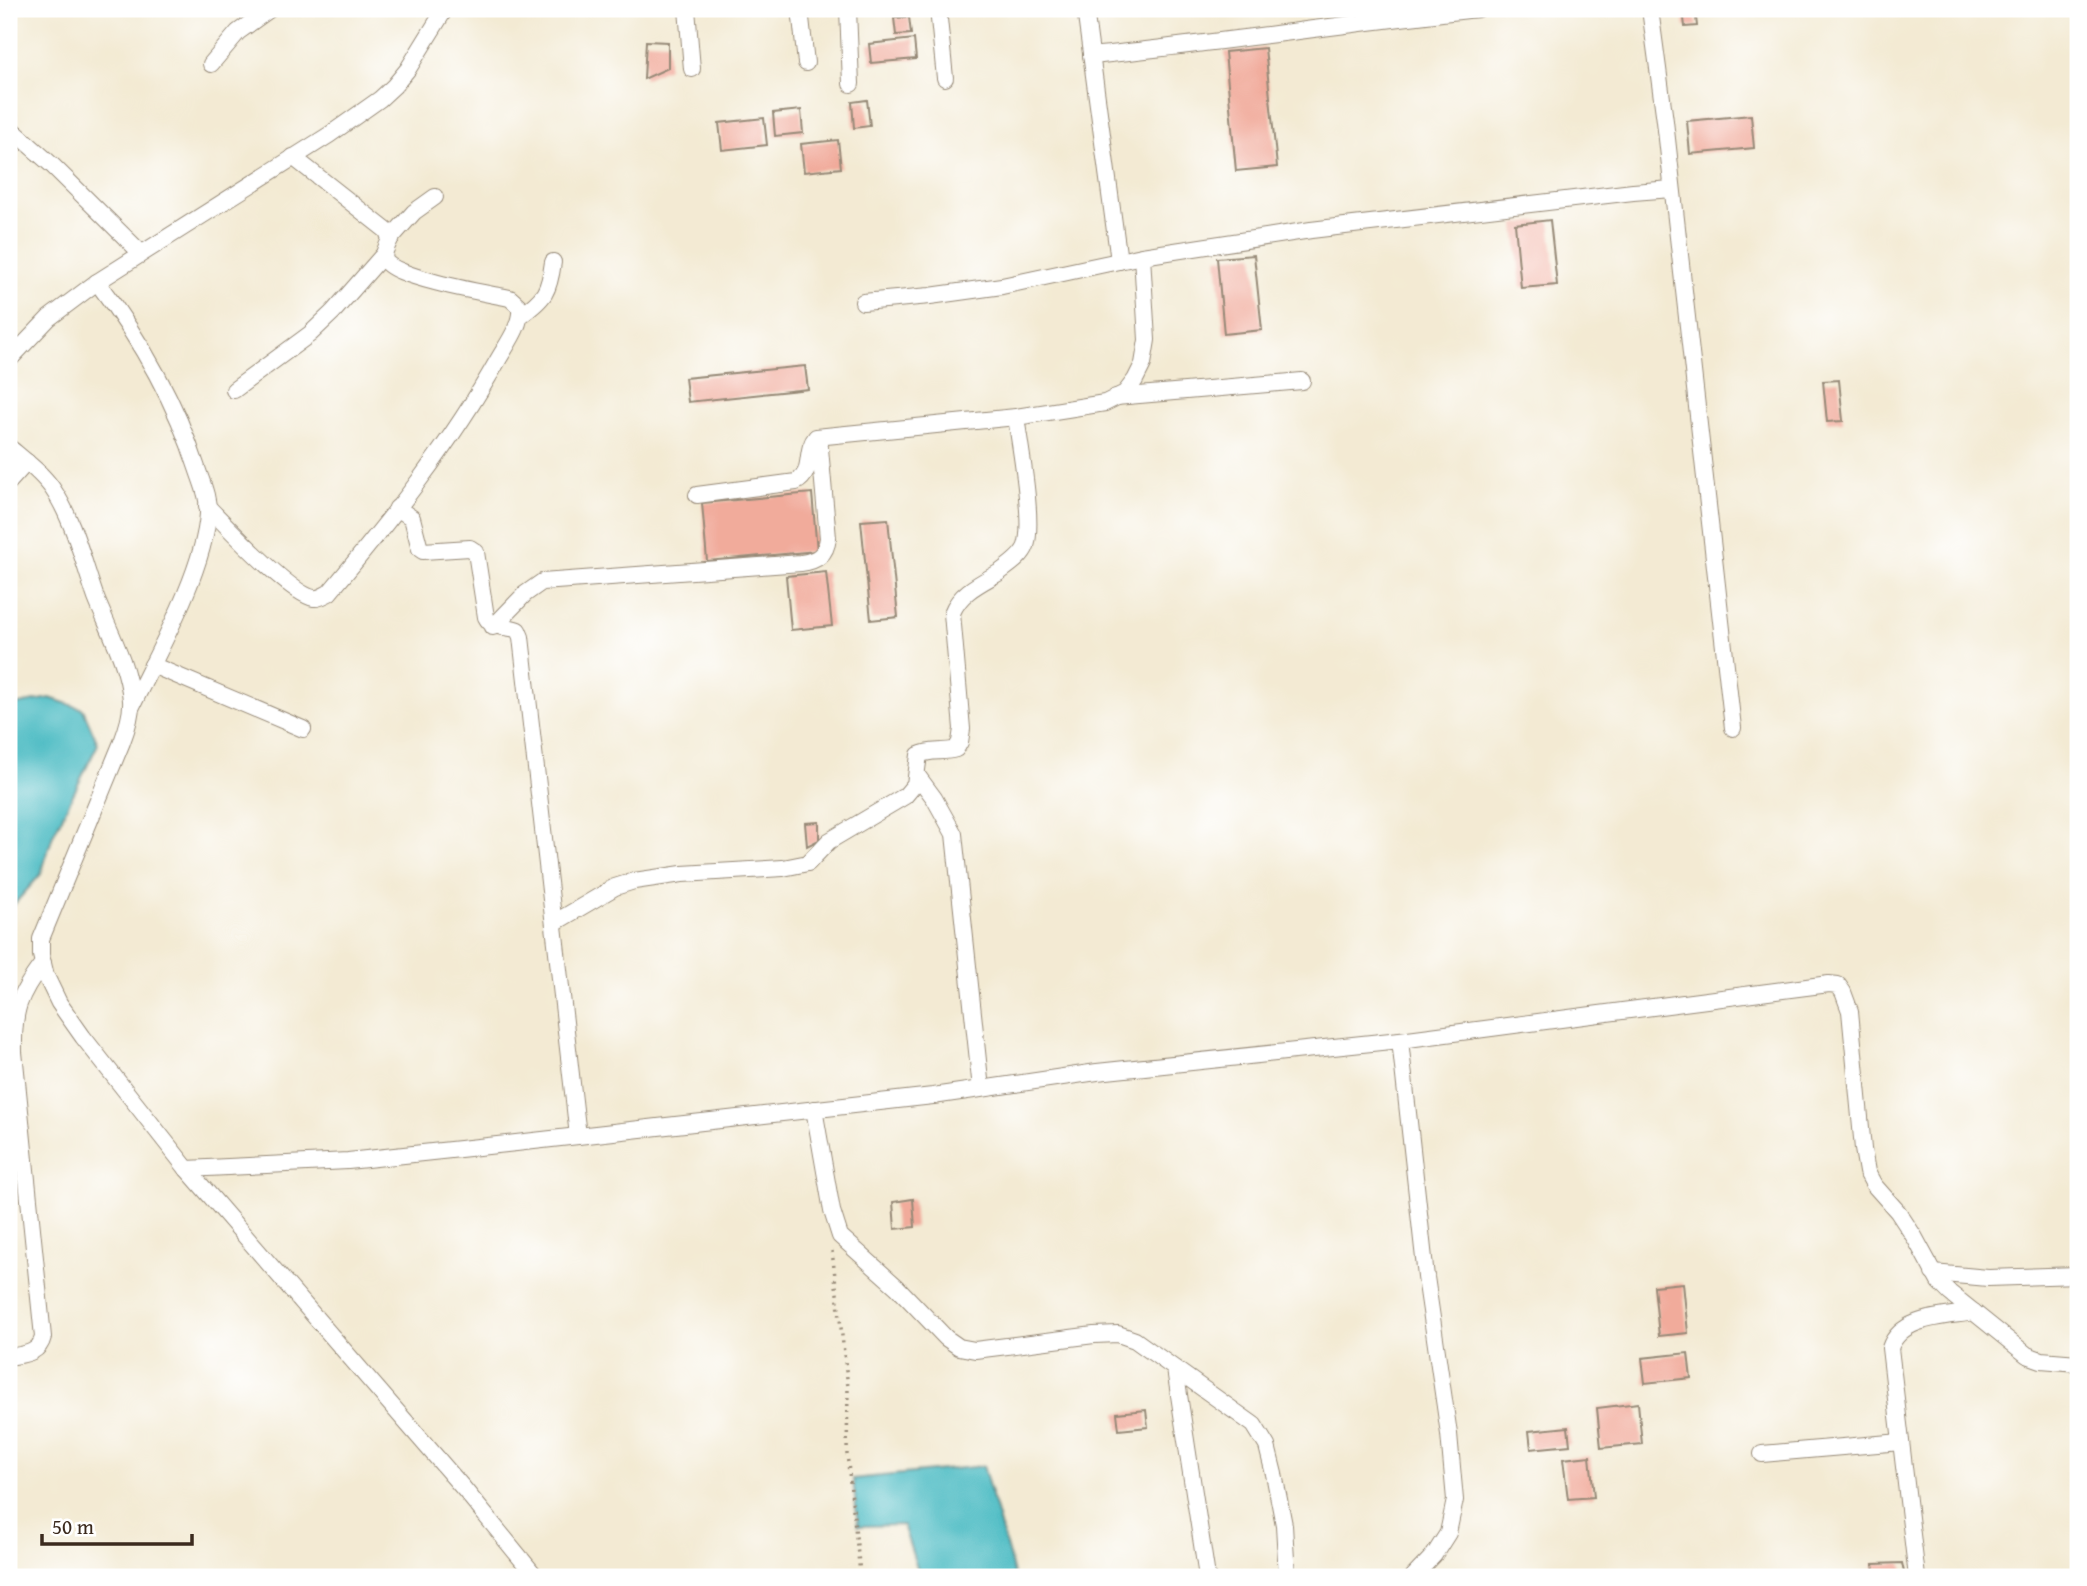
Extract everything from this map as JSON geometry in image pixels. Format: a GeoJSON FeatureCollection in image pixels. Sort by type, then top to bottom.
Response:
{"type":"FeatureCollection","features":[{"type":"Feature","properties":{"kind":"street"},"geometry":{"type":"LineString","coordinates":[[211,64],[238,32],[270,9]]}},
{"type":"Feature","properties":{"kind":"street"},"geometry":{"type":"LineString","coordinates":[[9,360],[49,318],[97,282],[355,118],[394,86],[408,69],[445,9]]}},
{"type":"Feature","properties":{"kind":"street"},"geometry":{"type":"LineString","coordinates":[[687,9],[692,69]]}},
{"type":"Feature","properties":{"kind":"street"},"geometry":{"type":"LineString","coordinates":[[800,9],[806,63]]}},
{"type":"Feature","properties":{"kind":"street"},"geometry":{"type":"LineString","coordinates":[[848,9],[851,84]]}},
{"type":"Feature","properties":{"kind":"street"},"geometry":{"type":"LineString","coordinates":[[938,9],[945,78]]}},
{"type":"Feature","properties":{"kind":"street"},"geometry":{"type":"LineString","coordinates":[[1084,9],[1119,261]]}},
{"type":"Feature","properties":{"kind":"street"},"geometry":{"type":"LineString","coordinates":[[1091,56],[1163,49],[1342,23],[1478,9]]}},
{"type":"Feature","properties":{"kind":"street"},"geometry":{"type":"LineString","coordinates":[[1650,9],[1733,729]]}},
{"type":"Feature","properties":{"kind":"street"},"geometry":{"type":"LineString","coordinates":[[9,127],[53,166],[141,253]]}},
{"type":"Feature","properties":{"kind":"street"},"geometry":{"type":"LineString","coordinates":[[207,506],[292,586],[313,598],[329,593],[441,452],[476,400],[514,332],[520,316],[520,307],[510,299],[428,281],[387,264],[387,231],[293,157]]}},
{"type":"Feature","properties":{"kind":"street"},"geometry":{"type":"LineString","coordinates":[[863,302],[930,296],[1002,285],[1142,256],[1324,229],[1633,192],[1672,190]]}},
{"type":"Feature","properties":{"kind":"street"},"geometry":{"type":"LineString","coordinates":[[234,390],[310,334],[333,312],[414,212],[435,197]]}},
{"type":"Feature","properties":{"kind":"street"},"geometry":{"type":"LineString","coordinates":[[697,495],[796,482],[807,473],[811,444],[816,437],[1016,417],[1105,403],[1125,393],[1143,364],[1147,340],[1142,256]]}},
{"type":"Feature","properties":{"kind":"street"},"geometry":{"type":"LineString","coordinates":[[520,316],[543,298],[550,281],[552,262]]}},
{"type":"Feature","properties":{"kind":"street"},"geometry":{"type":"LineString","coordinates":[[97,282],[126,320],[155,367],[178,417],[206,493],[204,541],[185,593],[131,708]]}},
{"type":"Feature","properties":{"kind":"street"},"geometry":{"type":"LineString","coordinates":[[1116,397],[1302,381]]}},
{"type":"Feature","properties":{"kind":"street"},"geometry":{"type":"LineString","coordinates":[[554,923],[615,887],[634,881],[682,874],[783,868],[808,863],[829,841],[905,796],[915,784],[919,755],[926,751],[956,749],[962,729],[952,613],[956,602],[1019,557],[1026,547],[1027,514],[1016,417]]}},
{"type":"Feature","properties":{"kind":"street"},"geometry":{"type":"LineString","coordinates":[[493,627],[525,594],[542,582],[801,563],[818,559],[825,550],[828,538],[820,437]]}},
{"type":"Feature","properties":{"kind":"street"},"geometry":{"type":"LineString","coordinates":[[9,447],[51,486],[62,505],[127,677],[131,708],[129,724],[122,742],[41,939],[43,963],[59,1003],[187,1169],[464,1489],[536,1577]]}},
{"type":"Feature","properties":{"kind":"street"},"geometry":{"type":"LineString","coordinates":[[9,482],[27,462]]}},
{"type":"Feature","properties":{"kind":"street"},"geometry":{"type":"LineString","coordinates":[[397,508],[412,518],[420,549],[423,551],[470,548],[476,552],[486,617],[493,627]]}},
{"type":"Feature","properties":{"kind":"street"},"geometry":{"type":"LineString","coordinates":[[493,627],[518,630],[521,637],[578,1136]]}},
{"type":"Feature","properties":{"kind":"street"},"geometry":{"type":"LineString","coordinates":[[152,665],[303,729]]}},
{"type":"Feature","properties":{"kind":"street"},"geometry":{"type":"LineString","coordinates":[[917,775],[934,798],[954,834],[981,1088]]}},
{"type":"Feature","properties":{"kind":"street"},"geometry":{"type":"LineString","coordinates":[[9,1357],[34,1351],[41,1345],[43,1337],[11,1043],[18,1001],[43,963]]}},
{"type":"Feature","properties":{"kind":"street"},"geometry":{"type":"LineString","coordinates":[[187,1169],[348,1161],[578,1136],[1097,1072],[1400,1040],[1818,985],[1838,985],[1850,1011],[1863,1149],[1867,1172],[1874,1185],[1898,1212],[1933,1273],[1950,1293],[2027,1355],[2041,1360],[2078,1363]]}},
{"type":"Feature","properties":{"kind":"street"},"geometry":{"type":"LineString","coordinates":[[1400,1040],[1426,1277],[1449,1434],[1455,1500],[1448,1533],[1434,1555],[1413,1577]]}},
{"type":"Feature","properties":{"kind":"street"},"geometry":{"type":"LineString","coordinates":[[814,1109],[836,1227],[846,1242],[958,1347],[975,1350],[996,1349],[1118,1334],[1135,1340],[1254,1425],[1267,1446],[1284,1525],[1287,1577]]}},
{"type":"Feature","properties":{"kind":"street"},"geometry":{"type":"LineString","coordinates":[[1933,1273],[1987,1278],[2078,1275]]}},
{"type":"Feature","properties":{"kind":"street"},"geometry":{"type":"LineString","coordinates":[[1917,1577],[1890,1348],[1894,1335],[1917,1322],[1974,1312]]}},
{"type":"Feature","properties":{"kind":"street"},"geometry":{"type":"LineString","coordinates":[[1175,1369],[1207,1577]]}},
{"type":"Feature","properties":{"kind":"street"},"geometry":{"type":"LineString","coordinates":[[1762,1454],[1901,1442]]}},
{"type":"Feature","properties":{"kind":"path"},"geometry":{"type":"LineString","coordinates":[[836,1227],[832,1240],[832,1256],[849,1387],[847,1454],[859,1573]]}},
{"type":"Feature","properties":{"kind":"water"},"geometry":{"type":"Polygon","coordinates":[[[50,698],[83,709],[98,744],[53,835],[41,874],[9,910],[9,706],[50,698]]]}},
{"type":"Feature","properties":{"kind":"water"},"geometry":{"type":"Polygon","coordinates":[[[983,1466],[1015,1577],[920,1577],[903,1525],[858,1526],[853,1479],[983,1466]]]}},
{"type":"Feature","properties":{"kind":"building"},"geometry":{"type":"Polygon","coordinates":[[[1683,9],[1695,9],[1697,26],[1685,27],[1683,9]]]}},
{"type":"Feature","properties":{"kind":"building"},"geometry":{"type":"Polygon","coordinates":[[[909,17],[911,34],[896,35],[894,18],[909,17]]]}},
{"type":"Feature","properties":{"kind":"building"},"geometry":{"type":"Polygon","coordinates":[[[914,39],[916,59],[871,63],[869,44],[914,39]]]}},
{"type":"Feature","properties":{"kind":"building"},"geometry":{"type":"Polygon","coordinates":[[[646,41],[668,42],[668,68],[644,79],[646,41]]]}},
{"type":"Feature","properties":{"kind":"building"},"geometry":{"type":"Polygon","coordinates":[[[1265,48],[1277,167],[1236,171],[1225,52],[1265,48]]]}},
{"type":"Feature","properties":{"kind":"building"},"geometry":{"type":"Polygon","coordinates":[[[867,100],[870,126],[854,128],[852,102],[867,100]]]}},
{"type":"Feature","properties":{"kind":"building"},"geometry":{"type":"Polygon","coordinates":[[[801,110],[803,133],[775,136],[773,113],[801,110]]]}},
{"type":"Feature","properties":{"kind":"building"},"geometry":{"type":"Polygon","coordinates":[[[1751,115],[1754,148],[1690,154],[1687,121],[1751,115]]]}},
{"type":"Feature","properties":{"kind":"building"},"geometry":{"type":"Polygon","coordinates":[[[764,118],[767,145],[722,150],[719,123],[764,118]]]}},
{"type":"Feature","properties":{"kind":"building"},"geometry":{"type":"Polygon","coordinates":[[[838,140],[841,168],[804,172],[801,144],[838,140]]]}},
{"type":"Feature","properties":{"kind":"building"},"geometry":{"type":"Polygon","coordinates":[[[1550,220],[1557,285],[1521,288],[1515,224],[1550,220]]]}},
{"type":"Feature","properties":{"kind":"building"},"geometry":{"type":"Polygon","coordinates":[[[1254,255],[1262,330],[1224,334],[1217,258],[1254,255]]]}},
{"type":"Feature","properties":{"kind":"building"},"geometry":{"type":"Polygon","coordinates":[[[805,366],[808,389],[688,402],[685,378],[805,366]]]}},
{"type":"Feature","properties":{"kind":"building"},"geometry":{"type":"Polygon","coordinates":[[[1839,380],[1843,421],[1827,422],[1823,381],[1839,380]]]}},
{"type":"Feature","properties":{"kind":"building"},"geometry":{"type":"Polygon","coordinates":[[[812,493],[817,551],[707,561],[702,503],[812,493]]]}},
{"type":"Feature","properties":{"kind":"building"},"geometry":{"type":"Polygon","coordinates":[[[888,519],[898,617],[871,620],[861,521],[888,519]]]}},
{"type":"Feature","properties":{"kind":"building"},"geometry":{"type":"Polygon","coordinates":[[[826,572],[832,626],[791,630],[786,576],[826,572]]]}},
{"type":"Feature","properties":{"kind":"building"},"geometry":{"type":"Polygon","coordinates":[[[819,822],[819,840],[807,846],[805,823],[819,822]]]}},
{"type":"Feature","properties":{"kind":"building"},"geometry":{"type":"Polygon","coordinates":[[[913,1199],[915,1227],[895,1229],[893,1202],[913,1199]]]}},
{"type":"Feature","properties":{"kind":"building"},"geometry":{"type":"Polygon","coordinates":[[[1683,1283],[1688,1333],[1659,1336],[1654,1286],[1683,1283]]]}},
{"type":"Feature","properties":{"kind":"building"},"geometry":{"type":"Polygon","coordinates":[[[1688,1353],[1691,1378],[1645,1383],[1642,1358],[1688,1353]]]}},
{"type":"Feature","properties":{"kind":"building"},"geometry":{"type":"Polygon","coordinates":[[[1638,1403],[1642,1444],[1601,1448],[1597,1408],[1638,1403]]]}},
{"type":"Feature","properties":{"kind":"building"},"geometry":{"type":"Polygon","coordinates":[[[1146,1410],[1148,1427],[1119,1430],[1117,1413],[1146,1410]]]}},
{"type":"Feature","properties":{"kind":"building"},"geometry":{"type":"Polygon","coordinates":[[[1568,1427],[1570,1445],[1531,1449],[1529,1431],[1568,1427]]]}},
{"type":"Feature","properties":{"kind":"building"},"geometry":{"type":"Polygon","coordinates":[[[1590,1456],[1594,1497],[1568,1499],[1563,1459],[1590,1456]]]}},
{"type":"Feature","properties":{"kind":"building"},"geometry":{"type":"Polygon","coordinates":[[[1902,1563],[1905,1577],[1875,1577],[1873,1564],[1902,1563]]]}}]}
